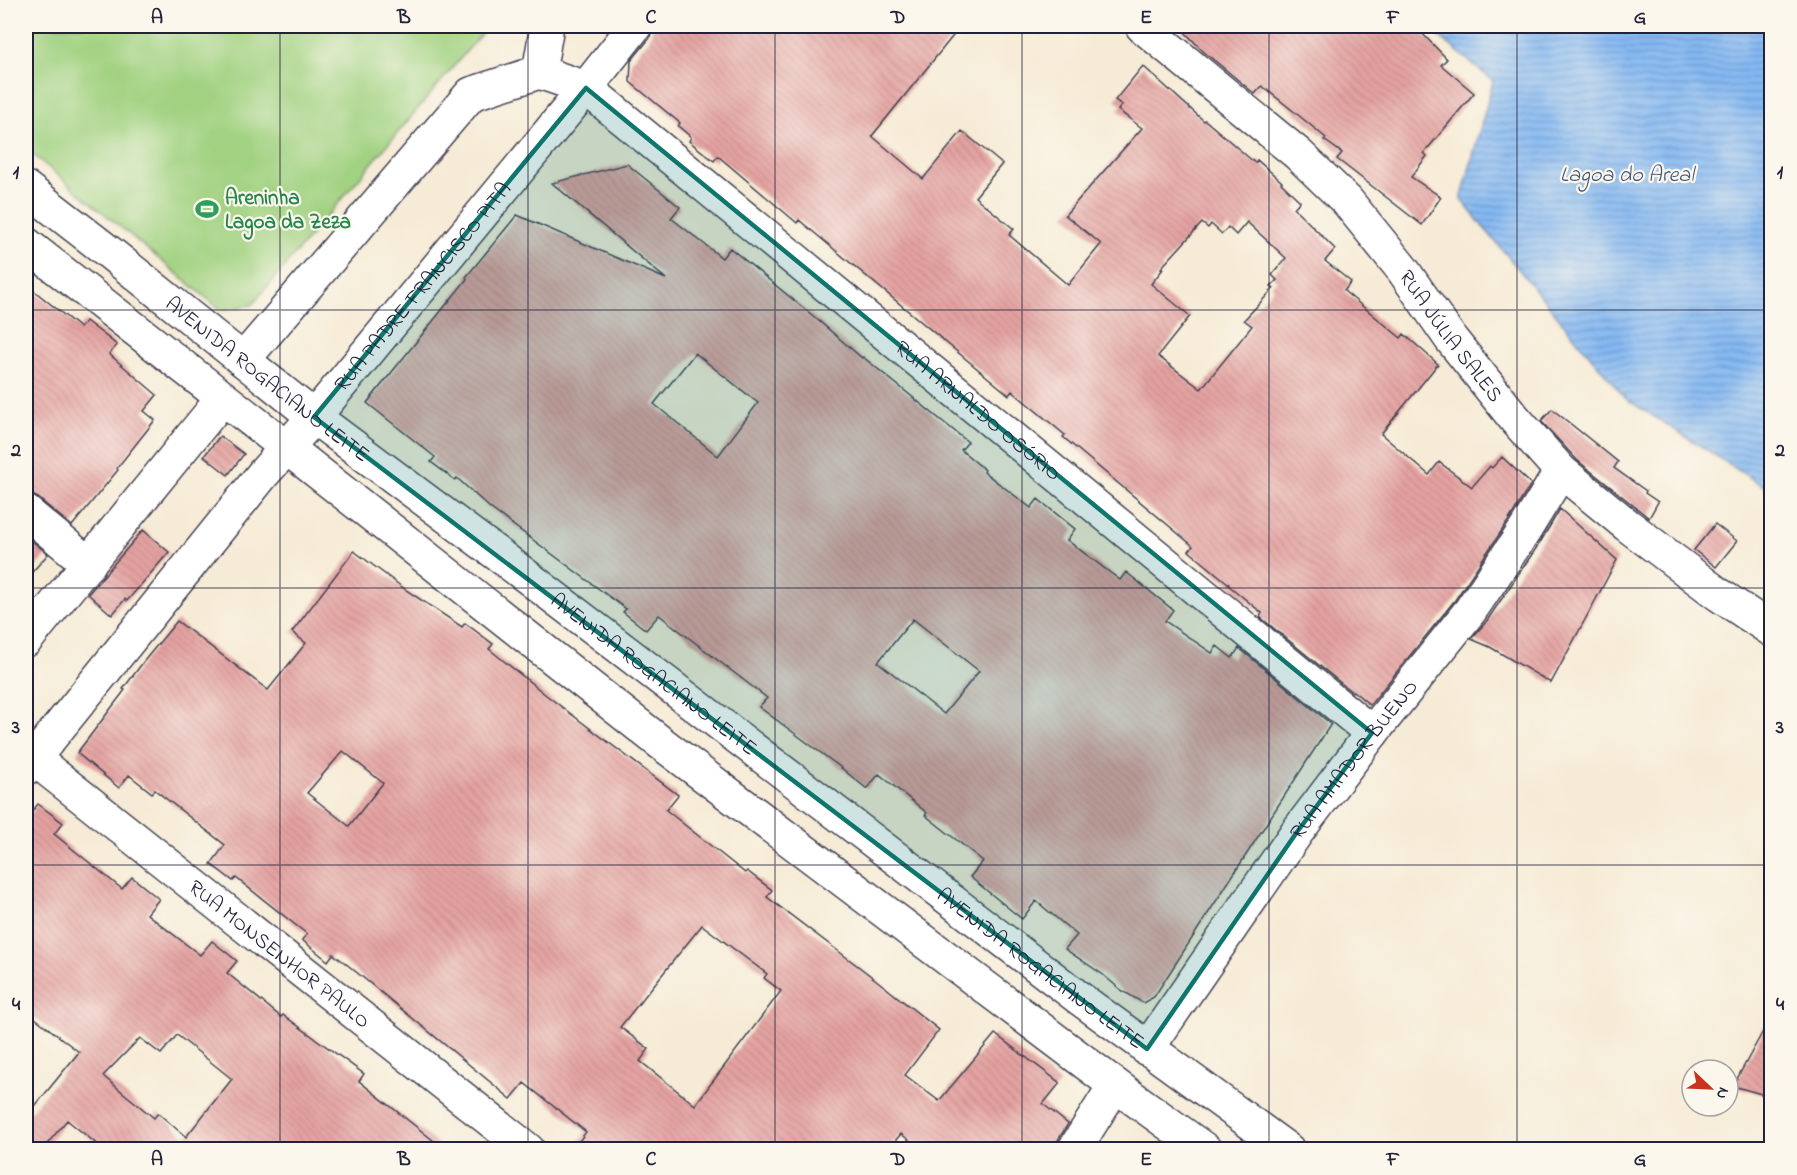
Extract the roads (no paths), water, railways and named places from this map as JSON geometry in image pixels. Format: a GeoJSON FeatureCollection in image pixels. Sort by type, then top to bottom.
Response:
{"type":"FeatureCollection","features":[{"type":"Feature","properties":{"kind":"street"},"geometry":{"type":"LineString","coordinates":[[539,72],[546,26]]}},
{"type":"Feature","properties":{"kind":"street","name":"RUA PADRE FRANCISCO PITA"},"geometry":{"type":"LineString","coordinates":[[29,763],[286,447],[314,417],[635,26]]}},
{"type":"Feature","properties":{"kind":"street","name":"RUA JÚLIA SALES"},"geometry":{"type":"LineString","coordinates":[[1142,26],[1298,154],[1347,201],[1403,270],[1458,348],[1515,419],[1561,471],[1709,587],[1772,630]]}},
{"type":"Feature","properties":{"kind":"street"},"geometry":{"type":"LineString","coordinates":[[243,360],[471,94],[539,72],[586,88]]}},
{"type":"Feature","properties":{"kind":"street","name":"RUA ARNALDO OSÓRIO"},"geometry":{"type":"LineString","coordinates":[[586,88],[1372,733]]}},
{"type":"Feature","properties":{"kind":"street","name":"AVENIDA ROGACIANO LEITE"},"geometry":{"type":"LineString","coordinates":[[26,188],[314,417],[1147,1049],[1288,1149]]}},
{"type":"Feature","properties":{"kind":"street","name":"AVENIDA ROGACIANO LEITE"},"geometry":{"type":"LineString","coordinates":[[26,244],[661,743],[1115,1085],[1205,1149]]}},
{"type":"Feature","properties":{"kind":"street"},"geometry":{"type":"LineString","coordinates":[[26,640],[223,398]]}},
{"type":"Feature","properties":{"kind":"street","name":"RUA AMADOR BUENO"},"geometry":{"type":"LineString","coordinates":[[1147,1049],[1297,832],[1372,733],[1470,611],[1525,530],[1561,471]]}},
{"type":"Feature","properties":{"kind":"street"},"geometry":{"type":"LineString","coordinates":[[26,512],[89,564]]}},
{"type":"Feature","properties":{"kind":"street","name":"RUA MONSENHOR PAULO"},"geometry":{"type":"LineString","coordinates":[[29,763],[528,1149]]}},
{"type":"Feature","properties":{"kind":"street"},"geometry":{"type":"LineString","coordinates":[[1074,1149],[1115,1085]]}},
{"type":"Feature","properties":{"kind":"water","name":"Lagoa do Areal"},"geometry":{"type":"Polygon","coordinates":[[[1427,26],[1771,26],[1771,491],[1626,399],[1461,200],[1493,81],[1427,26]]]}},
{"type":"Feature","properties":{"kind":"place","name":"Areninha Lagoa da Zeza"},"geometry":{"type":"Point","coordinates":[207,209]}}]}
